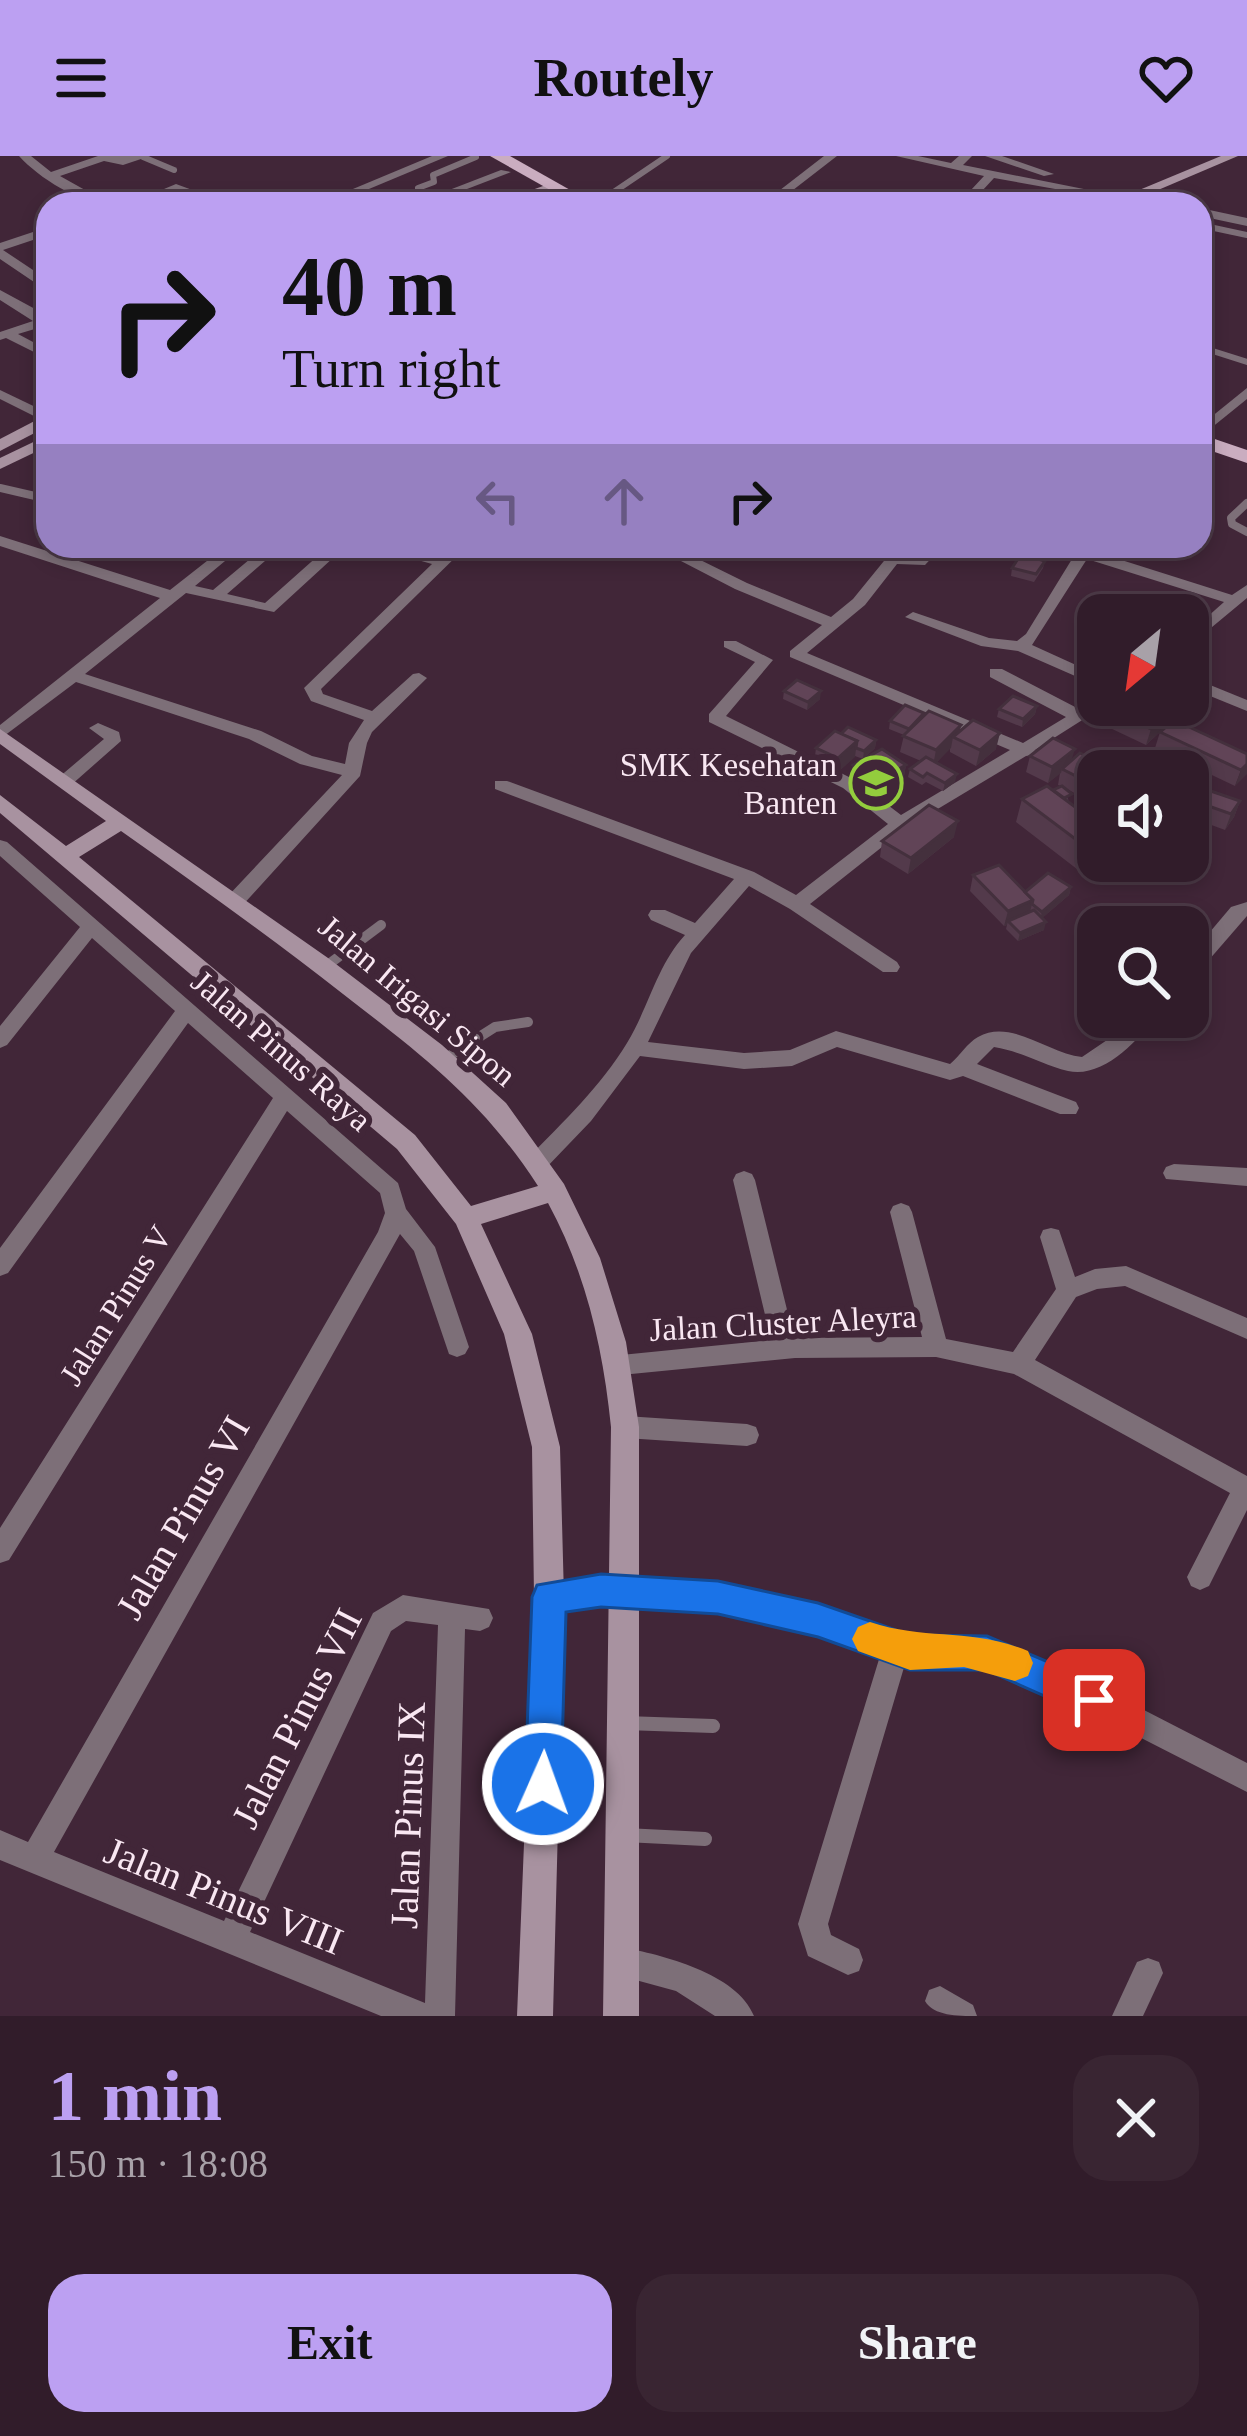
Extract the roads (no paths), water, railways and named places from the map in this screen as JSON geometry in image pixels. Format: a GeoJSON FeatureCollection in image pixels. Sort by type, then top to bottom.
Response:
{"type":"FeatureCollection","features":[{"type":"Feature","properties":{"kind":"main road"},"geometry":{"type":"LineString","coordinates":[[475,156],[555,192]]}},
{"type":"Feature","properties":{"kind":"main road"},"geometry":{"type":"LineString","coordinates":[[546,189],[549,192]]}},
{"type":"Feature","properties":{"kind":"main road"},"geometry":{"type":"LineString","coordinates":[[1212,442],[1247,457]]}},
{"type":"Feature","properties":{"kind":"main road"},"geometry":{"type":"LineString","coordinates":[[1212,458],[1247,470]]}},
{"type":"Feature","properties":{"kind":"street"},"geometry":{"type":"LineString","coordinates":[[25,156],[83,192]]}},
{"type":"Feature","properties":{"kind":"street"},"geometry":{"type":"LineString","coordinates":[[53,175],[103,158],[123,162],[144,156]]}},
{"type":"Feature","properties":{"kind":"street"},"geometry":{"type":"LineString","coordinates":[[353,192],[442,156]]}},
{"type":"Feature","properties":{"kind":"street"},"geometry":{"type":"LineString","coordinates":[[784,192],[831,156]]}},
{"type":"Feature","properties":{"kind":"street"},"geometry":{"type":"LineString","coordinates":[[902,156],[963,162],[990,176],[1027,173],[1045,156]]}},
{"type":"Feature","properties":{"kind":"street"},"geometry":{"type":"LineString","coordinates":[[992,156],[1027,173],[1108,192]]}},
{"type":"Feature","properties":{"kind":"street"},"geometry":{"type":"LineString","coordinates":[[1147,192],[1232,156]]}},
{"type":"Feature","properties":{"kind":"street"},"geometry":{"type":"LineString","coordinates":[[1178,192],[1247,161]]}},
{"type":"Feature","properties":{"kind":"street"},"geometry":{"type":"LineString","coordinates":[[450,192],[501,164]]}},
{"type":"Feature","properties":{"kind":"street"},"geometry":{"type":"LineString","coordinates":[[975,192],[990,176]]}},
{"type":"Feature","properties":{"kind":"street"},"geometry":{"type":"LineString","coordinates":[[537,192],[546,189]]}},
{"type":"Feature","properties":{"kind":"street"},"geometry":{"type":"LineString","coordinates":[[1212,215],[1247,222]]}},
{"type":"Feature","properties":{"kind":"street"},"geometry":{"type":"LineString","coordinates":[[0,250],[36,236]]}},
{"type":"Feature","properties":{"kind":"street"},"geometry":{"type":"LineString","coordinates":[[0,250],[36,272]]}},
{"type":"Feature","properties":{"kind":"street"},"geometry":{"type":"LineString","coordinates":[[0,294],[36,279]]}},
{"type":"Feature","properties":{"kind":"street"},"geometry":{"type":"LineString","coordinates":[[0,294],[36,315]]}},
{"type":"Feature","properties":{"kind":"street"},"geometry":{"type":"LineString","coordinates":[[4,335],[36,324]]}},
{"type":"Feature","properties":{"kind":"street"},"geometry":{"type":"LineString","coordinates":[[4,335],[36,350]]}},
{"type":"Feature","properties":{"kind":"street"},"geometry":{"type":"LineString","coordinates":[[1212,426],[1247,392]]}},
{"type":"Feature","properties":{"kind":"street"},"geometry":{"type":"LineString","coordinates":[[0,394],[36,413]]}},
{"type":"Feature","properties":{"kind":"street"},"geometry":{"type":"LineString","coordinates":[[0,446],[36,426]]}},
{"type":"Feature","properties":{"kind":"street"},"geometry":{"type":"LineString","coordinates":[[0,464],[36,446]]}},
{"type":"Feature","properties":{"kind":"street"},"geometry":{"type":"LineString","coordinates":[[0,541],[36,551]]}},
{"type":"Feature","properties":{"kind":"street"},"geometry":{"type":"LineString","coordinates":[[59,558],[180,593],[271,608],[325,558]]}},
{"type":"Feature","properties":{"kind":"street"},"geometry":{"type":"LineString","coordinates":[[0,735],[221,558]]}},
{"type":"Feature","properties":{"kind":"street"},"geometry":{"type":"LineString","coordinates":[[215,596],[260,558]]}},
{"type":"Feature","properties":{"kind":"street"},"geometry":{"type":"LineString","coordinates":[[427,558],[444,562]]}},
{"type":"Feature","properties":{"kind":"street"},"geometry":{"type":"LineString","coordinates":[[375,718],[334,706],[313,695],[312,688],[448,558]]}},
{"type":"Feature","properties":{"kind":"street"},"geometry":{"type":"LineString","coordinates":[[684,558],[834,624]]}},
{"type":"Feature","properties":{"kind":"street"},"geometry":{"type":"LineString","coordinates":[[924,558],[920,562],[893,559],[798,656],[1027,752]]}},
{"type":"Feature","properties":{"kind":"street"},"geometry":{"type":"LineString","coordinates":[[1021,646],[1032,637],[1080,558]]}},
{"type":"Feature","properties":{"kind":"street"},"geometry":{"type":"LineString","coordinates":[[1113,558],[1240,595]]}},
{"type":"Feature","properties":{"kind":"street"},"geometry":{"type":"LineString","coordinates":[[1209,623],[1240,595]]}},
{"type":"Feature","properties":{"kind":"street"},"geometry":{"type":"LineString","coordinates":[[914,617],[987,643],[1021,646],[1077,671]]}},
{"type":"Feature","properties":{"kind":"street"},"geometry":{"type":"LineString","coordinates":[[730,644],[765,660],[715,718],[849,784],[900,824]]}},
{"type":"Feature","properties":{"kind":"street"},"geometry":{"type":"LineString","coordinates":[[996,673],[1077,715]]}},
{"type":"Feature","properties":{"kind":"street"},"geometry":{"type":"LineString","coordinates":[[75,676],[255,735],[306,760],[354,772]]}},
{"type":"Feature","properties":{"kind":"street"},"geometry":{"type":"LineString","coordinates":[[234,902],[354,772],[352,752],[375,718],[418,678]]}},
{"type":"Feature","properties":{"kind":"street"},"geometry":{"type":"LineString","coordinates":[[1209,690],[1247,706]]}},
{"type":"Feature","properties":{"kind":"street"},"geometry":{"type":"LineString","coordinates":[[797,904],[900,824],[1077,719]]}},
{"type":"Feature","properties":{"kind":"street"},"geometry":{"type":"LineString","coordinates":[[64,782],[112,741],[113,736],[98,728]]}},
{"type":"Feature","properties":{"kind":"street","name":"Jalan Irigasi Sipon"},"geometry":{"type":"LineString","coordinates":[[0,735],[114,826],[234,902],[443,1060],[498,1111],[536,1164],[593,1275],[621,1365],[625,1427],[601,1592],[622,1724],[621,2016]]}},
{"type":"Feature","properties":{"kind":"street"},"geometry":{"type":"LineString","coordinates":[[501,785],[747,878],[797,904],[890,967]]}},
{"type":"Feature","properties":{"kind":"street"},"geometry":{"type":"LineString","coordinates":[[0,802],[74,850],[406,1142],[473,1216],[518,1334],[546,1447],[549,1597],[535,2016]]}},
{"type":"Feature","properties":{"kind":"street"},"geometry":{"type":"LineString","coordinates":[[74,850],[114,826]]}},
{"type":"Feature","properties":{"kind":"street","name":"Jalan Pinus Raya"},"geometry":{"type":"LineString","coordinates":[[0,846],[390,1190],[397,1213],[424,1247],[457,1347]]}},
{"type":"Feature","properties":{"kind":"street"},"geometry":{"type":"LineString","coordinates":[[536,1164],[583,1115],[635,1048],[683,949],[747,878]]}},
{"type":"Feature","properties":{"kind":"street"},"geometry":{"type":"LineString","coordinates":[[1209,947],[1247,909]]}},
{"type":"Feature","properties":{"kind":"street"},"geometry":{"type":"LineString","coordinates":[[658,916],[698,933]]}},
{"type":"Feature","properties":{"kind":"street"},"geometry":{"type":"LineString","coordinates":[[0,1040],[90,927]]}},
{"type":"Feature","properties":{"kind":"street"},"geometry":{"type":"LineString","coordinates":[[0,1266],[187,1009]]}},
{"type":"Feature","properties":{"kind":"street"},"geometry":{"type":"LineString","coordinates":[[964,1067],[980,1044],[994,1040],[1083,1066],[1108,1056],[1125,1038]]}},
{"type":"Feature","properties":{"kind":"street"},"geometry":{"type":"LineString","coordinates":[[635,1048],[744,1061],[792,1058],[836,1040],[940,1071],[964,1067],[1068,1108]]}},
{"type":"Feature","properties":{"kind":"street","name":"Jalan Pinus V"},"geometry":{"type":"LineString","coordinates":[[0,1551],[286,1095]]}},
{"type":"Feature","properties":{"kind":"street"},"geometry":{"type":"LineString","coordinates":[[1174,1173],[1247,1177]]}},
{"type":"Feature","properties":{"kind":"street"},"geometry":{"type":"LineString","coordinates":[[744,1180],[785,1349]]}},
{"type":"Feature","properties":{"kind":"street"},"geometry":{"type":"LineString","coordinates":[[473,1216],[547,1193]]}},
{"type":"Feature","properties":{"kind":"street"},"geometry":{"type":"LineString","coordinates":[[901,1212],[936,1347]]}},
{"type":"Feature","properties":{"kind":"street","name":"Jalan Pinus VI"},"geometry":{"type":"LineString","coordinates":[[34,1859],[397,1213]]}},
{"type":"Feature","properties":{"kind":"street"},"geometry":{"type":"LineString","coordinates":[[1051,1237],[1069,1290]]}},
{"type":"Feature","properties":{"kind":"street"},"geometry":{"type":"LineString","coordinates":[[1019,1364],[1069,1290],[1095,1279],[1126,1276],[1247,1329]]}},
{"type":"Feature","properties":{"kind":"street","name":"Jalan Cluster Aleyra"},"geometry":{"type":"LineString","coordinates":[[621,1365],[785,1349],[936,1347],[1019,1364],[1246,1488]]}},
{"type":"Feature","properties":{"kind":"street"},"geometry":{"type":"LineString","coordinates":[[625,1427],[747,1435]]}},
{"type":"Feature","properties":{"kind":"street"},"geometry":{"type":"LineString","coordinates":[[1200,1577],[1246,1488]]}},
{"type":"Feature","properties":{"kind":"street"},"geometry":{"type":"LineString","coordinates":[[549,1597],[601,1592],[718,1597],[818,1620],[925,1655],[964,1650],[1012,1662],[1247,1778]]}},
{"type":"Feature","properties":{"kind":"street","name":"Jalan Pinus VII"},"geometry":{"type":"LineString","coordinates":[[231,1940],[382,1622],[403,1608],[466,1617]]}},
{"type":"Feature","properties":{"kind":"street","name":"Jalan Pinus IX"},"geometry":{"type":"LineString","coordinates":[[440,2016],[466,1617]]}},
{"type":"Feature","properties":{"kind":"street"},"geometry":{"type":"LineString","coordinates":[[848,1960],[819,1945],[813,1924],[896,1648]]}},
{"type":"Feature","properties":{"kind":"street","name":"Jalan Pinus VIII"},"geometry":{"type":"LineString","coordinates":[[0,1845],[419,2016]]}},
{"type":"Feature","properties":{"kind":"street"},"geometry":{"type":"LineString","coordinates":[[621,1962],[677,1973],[707,1988],[739,2016]]}},
{"type":"Feature","properties":{"kind":"street"},"geometry":{"type":"LineString","coordinates":[[1127,2016],[1148,1972]]}},
{"type":"Feature","properties":{"kind":"lane"},"geometry":{"type":"LineString","coordinates":[[144,156],[174,170]]}},
{"type":"Feature","properties":{"kind":"lane"},"geometry":{"type":"LineString","coordinates":[[418,188],[434,182],[433,175],[475,156]]}},
{"type":"Feature","properties":{"kind":"lane"},"geometry":{"type":"LineString","coordinates":[[611,192],[667,156]]}},
{"type":"Feature","properties":{"kind":"lane"},"geometry":{"type":"LineString","coordinates":[[1212,228],[1247,235]]}},
{"type":"Feature","properties":{"kind":"lane"},"geometry":{"type":"LineString","coordinates":[[1212,351],[1247,362]]}},
{"type":"Feature","properties":{"kind":"lane"},"geometry":{"type":"LineString","coordinates":[[0,488],[36,496]]}},
{"type":"Feature","properties":{"kind":"lane"},"geometry":{"type":"LineString","coordinates":[[1247,503],[1232,524],[1247,532]]}},
{"type":"Feature","properties":{"kind":"lane"},"geometry":{"type":"LineString","coordinates":[[325,967],[381,925]]}},
{"type":"Feature","properties":{"kind":"lane"},"geometry":{"type":"LineString","coordinates":[[443,1060],[495,1028],[528,1022]]}},
{"type":"Feature","properties":{"kind":"lane"},"geometry":{"type":"LineString","coordinates":[[622,1724],[713,1726]]}},
{"type":"Feature","properties":{"kind":"lane"},"geometry":{"type":"LineString","coordinates":[[622,1835],[705,1839]]}},
{"type":"Feature","properties":{"kind":"place","name":"SMK Kesehatan Banten"},"geometry":{"type":"Point","coordinates":[876,783]}}]}
